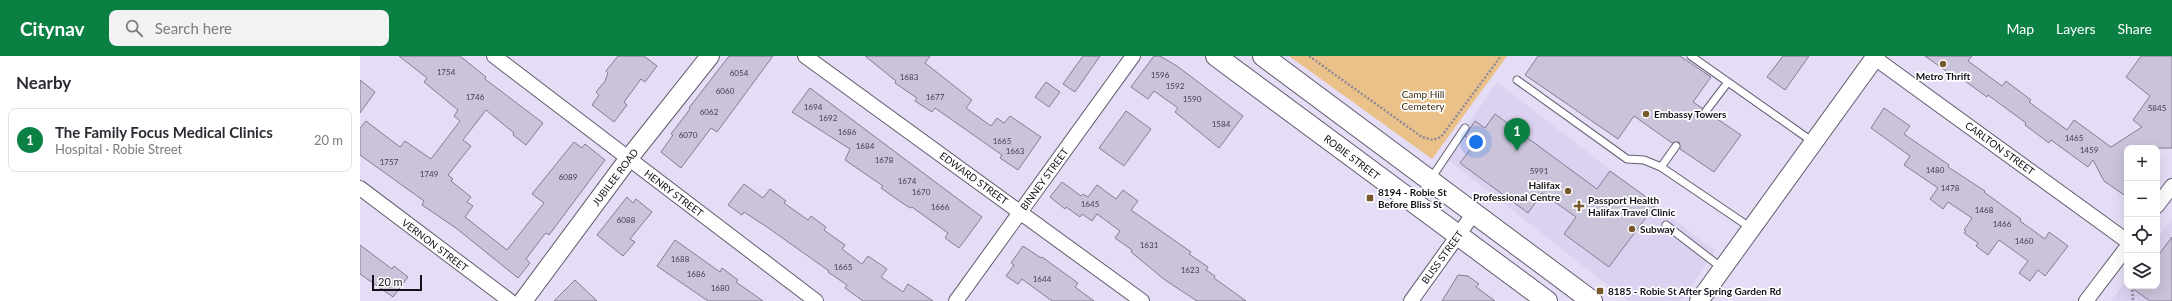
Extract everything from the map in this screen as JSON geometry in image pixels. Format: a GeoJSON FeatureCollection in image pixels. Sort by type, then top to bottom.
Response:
{"type":"FeatureCollection","features":[{"type":"Feature","properties":{"kind":"main road","name":"ROBIE STREET"},"geometry":{"type":"LineString","coordinates":[[1216,56],[1547,301]]}},
{"type":"Feature","properties":{"kind":"main road"},"geometry":{"type":"LineString","coordinates":[[1263,56],[1592,301]]}},
{"type":"Feature","properties":{"kind":"street","name":"HENRY STREET"},"geometry":{"type":"LineString","coordinates":[[494,56],[816,301]]}},
{"type":"Feature","properties":{"kind":"street","name":"JUBILEE ROAD"},"geometry":{"type":"LineString","coordinates":[[523,301],[629,158],[710,56]]}},
{"type":"Feature","properties":{"kind":"street","name":"EDWARD STREET"},"geometry":{"type":"LineString","coordinates":[[805,56],[1142,301]]}},
{"type":"Feature","properties":{"kind":"street","name":"BINNEY STREET"},"geometry":{"type":"LineString","coordinates":[[956,301],[1133,56]]}},
{"type":"Feature","properties":{"kind":"street"},"geometry":{"type":"LineString","coordinates":[[1699,301],[1874,57]]}},
{"type":"Feature","properties":{"kind":"street","name":"CARLTON STREET"},"geometry":{"type":"LineString","coordinates":[[1874,57],[2124,239]]}},
{"type":"Feature","properties":{"kind":"street"},"geometry":{"type":"LineString","coordinates":[[2160,202],[2172,186]]}},
{"type":"Feature","properties":{"kind":"street","name":"VERNON STREET"},"geometry":{"type":"LineString","coordinates":[[360,188],[510,301]]}},
{"type":"Feature","properties":{"kind":"street","name":"BLISS STREET"},"geometry":{"type":"LineString","coordinates":[[1411,301],[1474,213]]}},
{"type":"Feature","properties":{"kind":"street"},"geometry":{"type":"LineString","coordinates":[[2086,301],[2124,251]]}},
{"type":"Feature","properties":{"kind":"lane"},"geometry":{"type":"LineString","coordinates":[[1691,56],[1814,142]]}},
{"type":"Feature","properties":{"kind":"lane"},"geometry":{"type":"LineString","coordinates":[[1517,80],[1626,159],[1644,160],[1661,167],[1752,228]]}},
{"type":"Feature","properties":{"kind":"lane"},"geometry":{"type":"LineString","coordinates":[[1706,111],[1728,82]]}},
{"type":"Feature","properties":{"kind":"lane"},"geometry":{"type":"LineString","coordinates":[[1430,180],[1465,128]]}},
{"type":"Feature","properties":{"kind":"lane"},"geometry":{"type":"LineString","coordinates":[[1661,167],[1676,146]]}},
{"type":"Feature","properties":{"kind":"lane"},"geometry":{"type":"LineString","coordinates":[[1666,225],[1723,268]]}},
{"type":"Feature","properties":{"kind":"path"},"geometry":{"type":"LineString","coordinates":[[1309,56],[1422,137],[1433,140],[1441,137],[1501,56]]}},
{"type":"Feature","properties":{"kind":"path"},"geometry":{"type":"LineString","coordinates":[[2132,289],[2133,301]]}},
{"type":"Feature","properties":{"kind":"shaded area"},"geometry":{"type":"Polygon","coordinates":[[[1497,82],[1715,251],[1681,301],[1628,301],[1446,158],[1497,82]]]}},
{"type":"Feature","properties":{"kind":"shaded area"},"geometry":{"type":"Polygon","coordinates":[[[2172,219],[2172,301],[2111,301],[2124,284],[2124,289],[2160,289],[2160,235],[2172,219]]]}},
{"type":"Feature","properties":{"kind":"green space","name":"Camp Hill Cemetery"},"geometry":{"type":"Polygon","coordinates":[[[1289,56],[1507,56],[1432,159],[1289,56]]]}},
{"type":"Feature","properties":{"kind":"building"},"geometry":{"type":"Polygon","coordinates":[[[399,56],[460,56],[486,77],[485,79],[543,123],[526,145],[486,110],[463,140],[471,146],[448,175],[453,179],[451,181],[471,197],[467,202],[473,206],[465,217],[507,250],[544,203],[532,194],[574,142],[582,148],[585,144],[605,160],[549,235],[546,233],[544,235],[526,259],[530,263],[518,278],[456,228],[422,205],[424,201],[360,155],[360,128],[366,121],[400,147],[405,141],[431,159],[460,121],[454,116],[458,110],[424,82],[427,78],[399,56]]]}},
{"type":"Feature","properties":{"kind":"building"},"geometry":{"type":"Polygon","coordinates":[[[618,56],[644,56],[657,66],[645,82],[641,79],[624,102],[627,105],[614,122],[592,105],[599,95],[596,92],[605,81],[608,73],[606,71],[618,56]]]}},
{"type":"Feature","properties":{"kind":"building"},"geometry":{"type":"Polygon","coordinates":[[[729,56],[773,56],[717,132],[711,128],[681,168],[661,152],[673,135],[671,134],[690,109],[689,108],[729,56]]]}},
{"type":"Feature","properties":{"kind":"building"},"geometry":{"type":"Polygon","coordinates":[[[865,56],[930,56],[925,63],[972,100],[966,108],[991,126],[997,118],[1004,123],[1010,116],[1041,137],[1018,170],[1000,158],[1002,155],[935,108],[932,112],[915,101],[917,98],[895,83],[896,81],[865,56]]]}},
{"type":"Feature","properties":{"kind":"building"},"geometry":{"type":"Polygon","coordinates":[[[1083,56],[1100,56],[1075,92],[1063,84],[1083,56]]]}},
{"type":"Feature","properties":{"kind":"building"},"geometry":{"type":"Polygon","coordinates":[[[1154,56],[1160,56],[1177,66],[1243,116],[1219,148],[1175,112],[1178,108],[1154,91],[1148,99],[1131,87],[1154,56]]]}},
{"type":"Feature","properties":{"kind":"building","name":"Embassy Towers"},"geometry":{"type":"Polygon","coordinates":[[[1538,56],[1680,56],[1711,77],[1693,102],[1702,108],[1702,113],[1706,116],[1710,114],[1741,135],[1714,172],[1680,149],[1679,142],[1672,143],[1634,116],[1618,139],[1525,75],[1538,56]]]}},
{"type":"Feature","properties":{"kind":"building"},"geometry":{"type":"Polygon","coordinates":[[[1783,56],[1809,56],[1785,90],[1767,77],[1783,56]]]}},
{"type":"Feature","properties":{"kind":"building"},"geometry":{"type":"Polygon","coordinates":[[[1925,56],[1972,56],[1968,61],[2002,86],[2006,81],[2031,100],[2029,102],[2067,130],[2074,120],[2111,147],[2142,127],[2133,120],[2150,96],[2126,77],[2141,56],[2172,56],[2172,148],[2160,148],[2160,145],[2124,145],[2124,195],[2104,181],[2093,160],[2088,167],[2051,140],[2049,143],[2025,125],[2026,123],[1988,95],[1987,97],[1958,76],[1956,78],[1925,56]]]}},
{"type":"Feature","properties":{"kind":"building"},"geometry":{"type":"Polygon","coordinates":[[[360,80],[375,92],[360,113],[360,80]]]}},
{"type":"Feature","properties":{"kind":"building"},"geometry":{"type":"Polygon","coordinates":[[[1046,82],[1060,92],[1049,107],[1035,97],[1046,82]]]}},
{"type":"Feature","properties":{"kind":"building"},"geometry":{"type":"Polygon","coordinates":[[[810,88],[982,217],[959,248],[945,238],[948,233],[912,207],[910,208],[881,188],[883,186],[845,160],[850,149],[792,112],[810,88]]]}},
{"type":"Feature","properties":{"kind":"building"},"geometry":{"type":"Polygon","coordinates":[[[1884,108],[1910,126],[1904,134],[1949,165],[1948,167],[1985,191],[1984,192],[2021,219],[2020,221],[2045,239],[2049,232],[2068,246],[2045,276],[2038,270],[2030,281],[2019,273],[2028,261],[1999,240],[1988,255],[1976,246],[1978,243],[1964,233],[1966,231],[1964,230],[1972,218],[1948,202],[1943,209],[1930,199],[1938,188],[1904,165],[1910,156],[1871,128],[1884,108]]]}},
{"type":"Feature","properties":{"kind":"building"},"geometry":{"type":"Polygon","coordinates":[[[1126,111],[1151,129],[1124,166],[1099,148],[1126,111]]]}},
{"type":"Feature","properties":{"kind":"building","name":"Halifax Professional Centre"},"geometry":{"type":"Polygon","coordinates":[[[1495,114],[1597,189],[1610,171],[1656,204],[1609,267],[1564,234],[1576,217],[1542,193],[1528,213],[1460,163],[1475,143],[1465,136],[1475,121],[1485,128],[1495,114]]]}},
{"type":"Feature","properties":{"kind":"building"},"geometry":{"type":"Polygon","coordinates":[[[1062,182],[1081,196],[1083,194],[1088,197],[1097,185],[1116,199],[1123,190],[1138,201],[1131,210],[1191,252],[1189,254],[1208,267],[1206,270],[1215,276],[1214,278],[1246,301],[1197,301],[1165,280],[1131,252],[1132,250],[1115,238],[1120,231],[1097,214],[1092,221],[1082,214],[1080,217],[1066,207],[1065,209],[1050,197],[1062,182]]]}},
{"type":"Feature","properties":{"kind":"building"},"geometry":{"type":"Polygon","coordinates":[[[744,184],[763,198],[770,189],[786,201],[784,203],[808,220],[811,216],[826,227],[824,230],[845,245],[842,249],[862,264],[868,256],[887,269],[881,277],[903,292],[908,284],[933,301],[863,301],[845,288],[847,285],[828,272],[829,271],[767,227],[744,212],[742,215],[728,205],[744,184]]]}},
{"type":"Feature","properties":{"kind":"building"},"geometry":{"type":"Polygon","coordinates":[[[627,197],[633,203],[636,199],[652,212],[630,239],[635,242],[623,256],[597,235],[627,197]]]}},
{"type":"Feature","properties":{"kind":"building"},"geometry":{"type":"Polygon","coordinates":[[[2172,237],[2172,301],[2150,301],[2133,289],[2160,289],[2160,253],[2172,237]]]}},
{"type":"Feature","properties":{"kind":"building"},"geometry":{"type":"Polygon","coordinates":[[[675,240],[720,272],[722,268],[738,280],[736,282],[763,301],[708,301],[657,266],[675,240]]]}},
{"type":"Feature","properties":{"kind":"building"},"geometry":{"type":"Polygon","coordinates":[[[360,245],[392,269],[394,266],[408,277],[393,297],[360,274],[360,245]]]}},
{"type":"Feature","properties":{"kind":"building"},"geometry":{"type":"Polygon","coordinates":[[[1023,246],[1041,258],[1042,257],[1078,283],[1075,287],[1094,301],[1052,301],[1022,279],[1018,284],[1006,276],[1014,265],[1011,263],[1023,246]]]}},
{"type":"Feature","properties":{"kind":"building"},"geometry":{"type":"Polygon","coordinates":[[[1458,275],[1468,276],[1479,284],[1476,287],[1495,301],[1442,301],[1458,275]]]}},
{"type":"Feature","properties":{"kind":"building"},"geometry":{"type":"Polygon","coordinates":[[[575,280],[597,301],[554,301],[575,280]]]}},
{"type":"Feature","properties":{"kind":"place","name":"Metro Thrift"},"geometry":{"type":"Point","coordinates":[1943,64]}},
{"type":"Feature","properties":{"kind":"place","name":"Embassy Towers"},"geometry":{"type":"Point","coordinates":[1646,114]}},
{"type":"Feature","properties":{"kind":"place","name":"The Family Focus Medical Clinics"},"geometry":{"type":"Point","coordinates":[1517,151]}},
{"type":"Feature","properties":{"kind":"place","name":"Halifax Professional Centre"},"geometry":{"type":"Point","coordinates":[1568,191]}},
{"type":"Feature","properties":{"kind":"place","name":"8194 - Robie St Before Bliss St"},"geometry":{"type":"Point","coordinates":[1370,198]}},
{"type":"Feature","properties":{"kind":"place","name":"Passport Health Halifax Travel Clinic"},"geometry":{"type":"Point","coordinates":[1579,206]}},
{"type":"Feature","properties":{"kind":"place","name":"Subway"},"geometry":{"type":"Point","coordinates":[1632,229]}},
{"type":"Feature","properties":{"kind":"place","name":"8185 - Robie St After Spring Garden Rd"},"geometry":{"type":"Point","coordinates":[1600,291]}}]}
